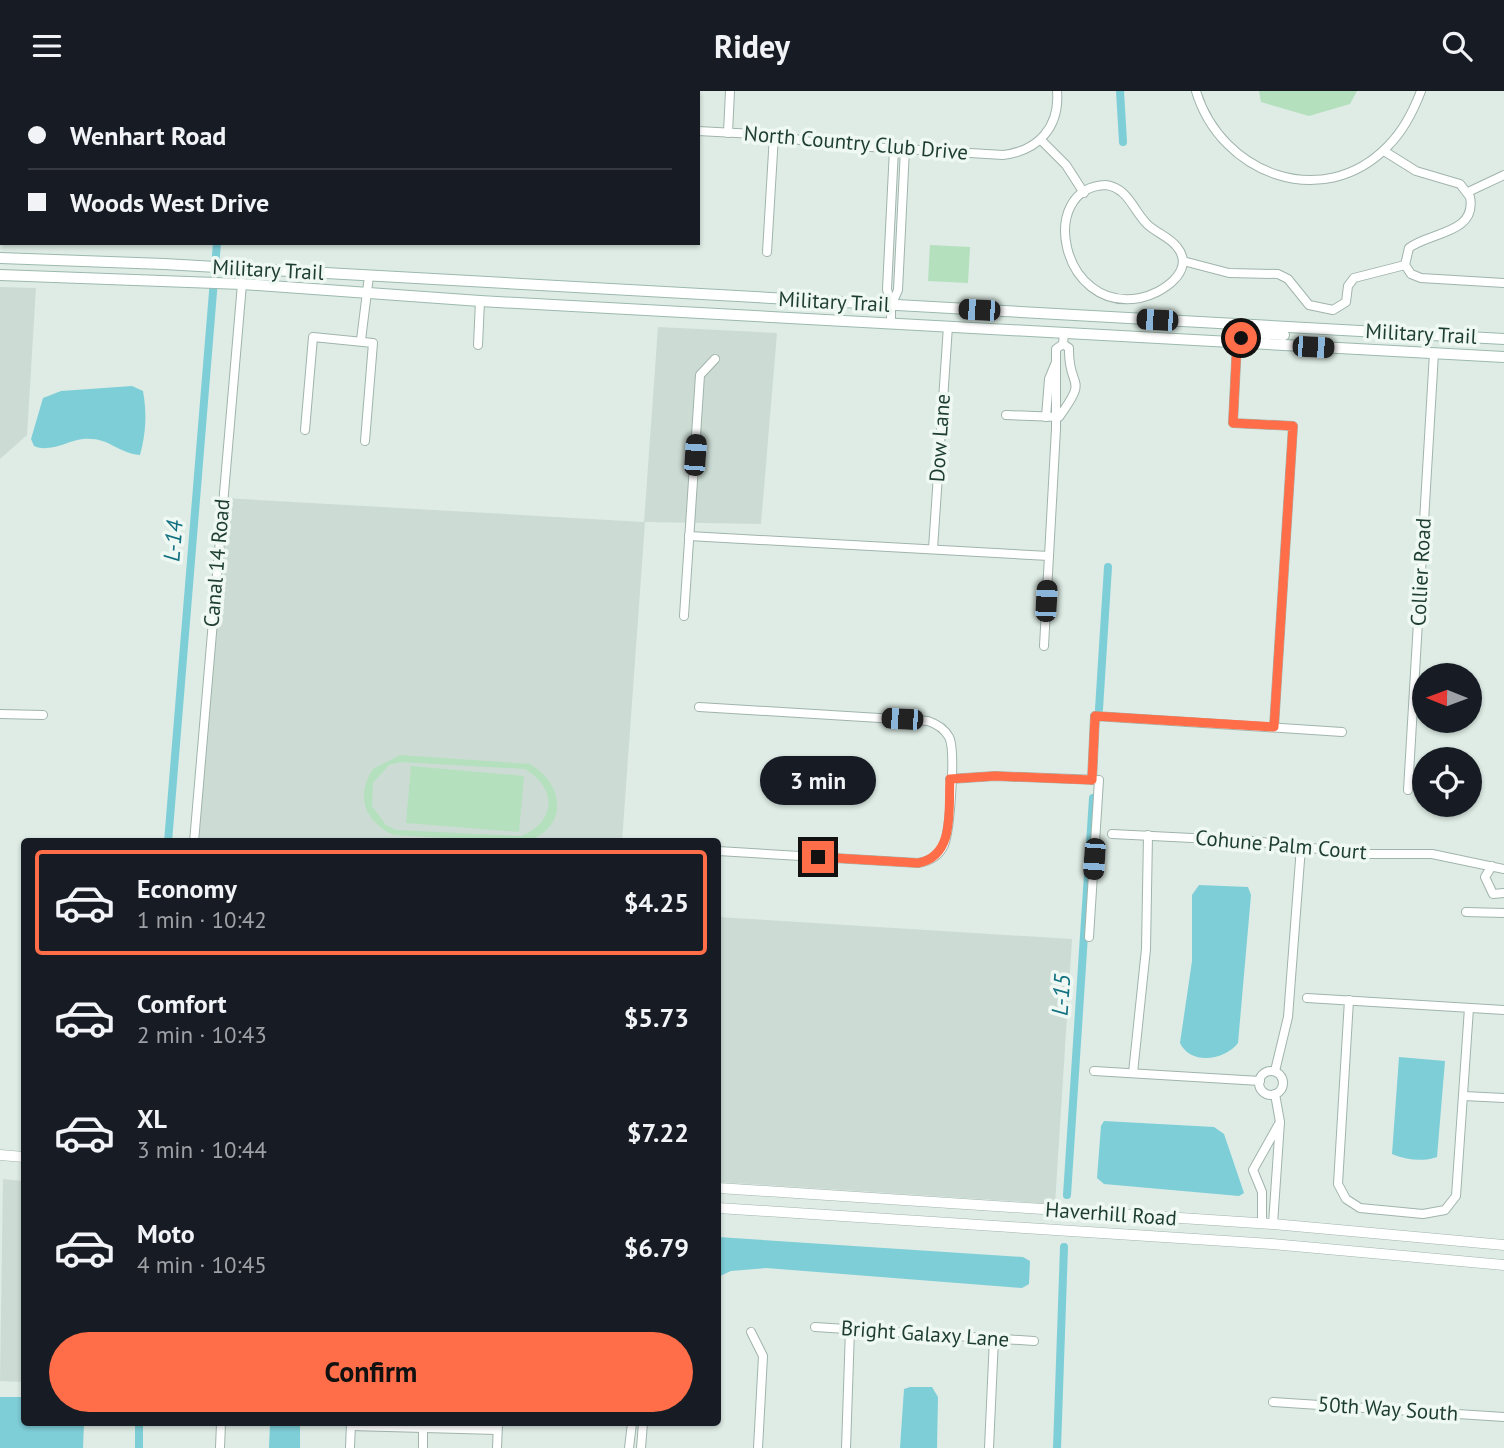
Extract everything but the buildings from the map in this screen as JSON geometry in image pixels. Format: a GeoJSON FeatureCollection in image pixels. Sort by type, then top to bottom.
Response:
{"type":"FeatureCollection","features":[{"type":"Feature","properties":{"kind":"main road","name":"Military Trail"},"geometry":{"type":"LineString","coordinates":[[5,259],[164,264],[1504,339]]}},
{"type":"Feature","properties":{"kind":"main road"},"geometry":{"type":"LineString","coordinates":[[0,269],[8,264],[5,259]]}},
{"type":"Feature","properties":{"kind":"main road"},"geometry":{"type":"LineString","coordinates":[[26,276],[44,260]]}},
{"type":"Feature","properties":{"kind":"main road","name":"Military Trail"},"geometry":{"type":"LineString","coordinates":[[0,275],[229,283],[480,301],[891,322],[1064,338],[1237,342],[1504,357]]}},
{"type":"Feature","properties":{"kind":"main road"},"geometry":{"type":"LineString","coordinates":[[1142,338],[1156,331],[1224,334],[1232,325]]}},
{"type":"Feature","properties":{"kind":"main road"},"geometry":{"type":"LineString","coordinates":[[1237,342],[1250,333],[1331,337],[1344,330]]}},
{"type":"Feature","properties":{"kind":"street"},"geometry":{"type":"LineString","coordinates":[[728,133],[730,91]]}},
{"type":"Feature","properties":{"kind":"street"},"geometry":{"type":"LineString","coordinates":[[1057,91],[1055,118],[1041,140],[1066,165],[1084,193]]}},
{"type":"Feature","properties":{"kind":"street"},"geometry":{"type":"LineString","coordinates":[[1196,91],[1207,119],[1226,145],[1248,162],[1275,174],[1306,179],[1332,177],[1361,166],[1384,151],[1405,126],[1421,91]]}},
{"type":"Feature","properties":{"kind":"street","name":"North Country Club Drive"},"geometry":{"type":"LineString","coordinates":[[700,131],[774,135],[821,144],[1003,155],[1024,150],[1041,140]]}},
{"type":"Feature","properties":{"kind":"street"},"geometry":{"type":"LineString","coordinates":[[768,252],[774,135]]}},
{"type":"Feature","properties":{"kind":"street"},"geometry":{"type":"LineString","coordinates":[[891,322],[887,289],[894,149]]}},
{"type":"Feature","properties":{"kind":"street"},"geometry":{"type":"LineString","coordinates":[[891,306],[898,290],[905,149]]}},
{"type":"Feature","properties":{"kind":"street"},"geometry":{"type":"LineString","coordinates":[[1384,151],[1406,166],[1456,182],[1468,192],[1471,208],[1467,218],[1442,234],[1413,245],[1405,258],[1405,265],[1411,274],[1421,278],[1504,283]]}},
{"type":"Feature","properties":{"kind":"street"},"geometry":{"type":"LineString","coordinates":[[1468,192],[1504,174]]}},
{"type":"Feature","properties":{"kind":"street"},"geometry":{"type":"LineString","coordinates":[[1100,185],[1119,189],[1148,225],[1177,246],[1182,261],[1173,280],[1147,296],[1116,298],[1092,288],[1072,265],[1065,245],[1069,212],[1084,193],[1100,185]]}},
{"type":"Feature","properties":{"kind":"street"},"geometry":{"type":"LineString","coordinates":[[1182,261],[1229,273],[1278,274],[1288,279],[1309,305],[1334,310],[1346,302],[1348,286],[1354,278],[1405,265]]}},
{"type":"Feature","properties":{"kind":"street"},"geometry":{"type":"LineString","coordinates":[[361,340],[369,276]]}},
{"type":"Feature","properties":{"kind":"street","name":"Canal 14 Road"},"geometry":{"type":"LineString","coordinates":[[194,838],[242,284]]}},
{"type":"Feature","properties":{"kind":"street"},"geometry":{"type":"LineString","coordinates":[[478,345],[480,301]]}},
{"type":"Feature","properties":{"kind":"street","name":"Dow Lane"},"geometry":{"type":"LineString","coordinates":[[933,549],[948,326]]}},
{"type":"Feature","properties":{"kind":"street"},"geometry":{"type":"LineString","coordinates":[[304,430],[313,337],[361,340],[373,343],[365,441]]}},
{"type":"Feature","properties":{"kind":"street"},"geometry":{"type":"LineString","coordinates":[[1006,415],[1050,417],[1059,417],[1076,394],[1077,381],[1069,367],[1069,348],[1064,338],[1056,349],[1051,397],[1050,417],[1049,556],[1044,646]]}},
{"type":"Feature","properties":{"kind":"street"},"geometry":{"type":"LineString","coordinates":[[1237,342],[1233,423],[1293,426],[1274,727]]}},
{"type":"Feature","properties":{"kind":"street","name":"Collier Road"},"geometry":{"type":"LineString","coordinates":[[1408,790],[1434,353]]}},
{"type":"Feature","properties":{"kind":"street"},"geometry":{"type":"LineString","coordinates":[[684,616],[700,375],[715,359]]}},
{"type":"Feature","properties":{"kind":"street"},"geometry":{"type":"LineString","coordinates":[[1051,397],[1069,403]]}},
{"type":"Feature","properties":{"kind":"street"},"geometry":{"type":"LineString","coordinates":[[689,536],[1049,556]]}},
{"type":"Feature","properties":{"kind":"street"},"geometry":{"type":"LineString","coordinates":[[699,707],[928,721],[942,728],[951,741],[946,840],[938,854],[924,862],[721,851]]}},
{"type":"Feature","properties":{"kind":"street"},"geometry":{"type":"LineString","coordinates":[[0,714],[43,715]]}},
{"type":"Feature","properties":{"kind":"street"},"geometry":{"type":"LineString","coordinates":[[1089,937],[1095,716],[1342,731]]}},
{"type":"Feature","properties":{"kind":"street"},"geometry":{"type":"LineString","coordinates":[[950,779],[995,776],[1095,780]]}},
{"type":"Feature","properties":{"kind":"street","name":"Cohune Palm Court"},"geometry":{"type":"LineString","coordinates":[[1112,834],[1362,854],[1402,851],[1432,854],[1504,869]]}},
{"type":"Feature","properties":{"kind":"street"},"geometry":{"type":"LineString","coordinates":[[1133,1073],[1146,949],[1148,835]]}},
{"type":"Feature","properties":{"kind":"street"},"geometry":{"type":"LineString","coordinates":[[1275,1072],[1289,1017],[1300,847]]}},
{"type":"Feature","properties":{"kind":"street"},"geometry":{"type":"LineString","coordinates":[[1492,866],[1485,877],[1488,886],[1493,894],[1504,893]]}},
{"type":"Feature","properties":{"kind":"street"},"geometry":{"type":"LineString","coordinates":[[1466,912],[1504,913]]}},
{"type":"Feature","properties":{"kind":"street"},"geometry":{"type":"LineString","coordinates":[[1307,998],[1504,1010]]}},
{"type":"Feature","properties":{"kind":"street"},"geometry":{"type":"LineString","coordinates":[[1349,1000],[1338,1184],[1346,1199],[1360,1208],[1431,1215],[1445,1210],[1457,1196],[1469,1008]]}},
{"type":"Feature","properties":{"kind":"street"},"geometry":{"type":"LineString","coordinates":[[1094,1071],[1260,1081]]}},
{"type":"Feature","properties":{"kind":"street"},"geometry":{"type":"LineString","coordinates":[[1260,1081],[1265,1073],[1275,1072],[1282,1077],[1283,1085],[1275,1094]]}},
{"type":"Feature","properties":{"kind":"street"},"geometry":{"type":"LineString","coordinates":[[1260,1081],[1264,1092],[1275,1094]]}},
{"type":"Feature","properties":{"kind":"street"},"geometry":{"type":"LineString","coordinates":[[1273,1224],[1280,1122],[1275,1094]]}},
{"type":"Feature","properties":{"kind":"street"},"geometry":{"type":"LineString","coordinates":[[1464,1096],[1504,1098]]}},
{"type":"Feature","properties":{"kind":"street"},"geometry":{"type":"LineString","coordinates":[[1262,1223],[1262,1192],[1253,1170],[1280,1122]]}},
{"type":"Feature","properties":{"kind":"street"},"geometry":{"type":"LineString","coordinates":[[0,1155],[21,1157]]}},
{"type":"Feature","properties":{"kind":"street","name":"Haverhill Road"},"geometry":{"type":"LineString","coordinates":[[721,1188],[1262,1223],[1504,1245]]}},
{"type":"Feature","properties":{"kind":"street","name":"Haverhill Road"},"geometry":{"type":"LineString","coordinates":[[721,1208],[1272,1244],[1504,1265]]}},
{"type":"Feature","properties":{"kind":"street"},"geometry":{"type":"LineString","coordinates":[[1065,1231],[1066,1211]]}},
{"type":"Feature","properties":{"kind":"street","name":"Bright Galaxy Lane"},"geometry":{"type":"LineString","coordinates":[[815,1327],[1034,1341]]}},
{"type":"Feature","properties":{"kind":"street"},"geometry":{"type":"LineString","coordinates":[[846,1448],[850,1329]]}},
{"type":"Feature","properties":{"kind":"street"},"geometry":{"type":"LineString","coordinates":[[751,1332],[763,1356],[758,1448]]}},
{"type":"Feature","properties":{"kind":"street"},"geometry":{"type":"LineString","coordinates":[[989,1448],[993,1338]]}},
{"type":"Feature","properties":{"kind":"street","name":"50th Way South"},"geometry":{"type":"LineString","coordinates":[[1273,1402],[1504,1417]]}},
{"type":"Feature","properties":{"kind":"street"},"geometry":{"type":"LineString","coordinates":[[220,1448],[221,1426]]}},
{"type":"Feature","properties":{"kind":"street"},"geometry":{"type":"LineString","coordinates":[[349,1448],[351,1426]]}},
{"type":"Feature","properties":{"kind":"street"},"geometry":{"type":"LineString","coordinates":[[423,1426],[423,1448]]}},
{"type":"Feature","properties":{"kind":"street"},"geometry":{"type":"LineString","coordinates":[[496,1448],[497,1426]]}},
{"type":"Feature","properties":{"kind":"street"},"geometry":{"type":"LineString","coordinates":[[629,1448],[632,1426]]}},
{"type":"Feature","properties":{"kind":"street"},"geometry":{"type":"LineString","coordinates":[[641,1448],[643,1426]]}},
{"type":"Feature","properties":{"kind":"shaded area"},"geometry":{"type":"Polygon","coordinates":[[[0,287],[36,288],[27,435],[0,459],[0,287]]]}},
{"type":"Feature","properties":{"kind":"shaded area"},"geometry":{"type":"Polygon","coordinates":[[[658,327],[777,333],[761,524],[645,522],[622,838],[199,838],[225,498],[644,522],[658,327]]]}},
{"type":"Feature","properties":{"kind":"shaded area"},"geometry":{"type":"Polygon","coordinates":[[[721,917],[1072,939],[1055,1204],[721,1182],[721,917]]]}},
{"type":"Feature","properties":{"kind":"shaded area"},"geometry":{"type":"Polygon","coordinates":[[[3,1179],[21,1181],[21,1382],[0,1381],[3,1179]]]}},
{"type":"Feature","properties":{"kind":"green space"},"geometry":{"type":"Polygon","coordinates":[[[1259,91],[1357,91],[1350,104],[1309,116],[1261,102],[1259,91]]]}},
{"type":"Feature","properties":{"kind":"green space"},"geometry":{"type":"Polygon","coordinates":[[[930,245],[970,247],[968,283],[928,281],[930,245]]]}},
{"type":"Feature","properties":{"kind":"green space"},"geometry":{"type":"Polygon","coordinates":[[[400,755],[530,764],[551,784],[556,796],[555,819],[548,829],[534,838],[394,835],[376,823],[366,808],[364,799],[373,769],[400,755]],[[400,762],[389,765],[373,783],[372,806],[386,825],[396,830],[521,836],[533,830],[546,814],[547,795],[536,777],[525,769],[400,762]]]}},
{"type":"Feature","properties":{"kind":"green space"},"geometry":{"type":"Polygon","coordinates":[[[411,766],[524,776],[519,832],[406,823],[411,766]]]}},
{"type":"Feature","properties":{"kind":"water"},"geometry":{"type":"Polygon","coordinates":[[[132,386],[143,391],[144,399],[144,439],[140,455],[92,439],[46,448],[34,446],[31,439],[43,398],[61,391],[132,386]]]}},
{"type":"Feature","properties":{"kind":"water"},"geometry":{"type":"Polygon","coordinates":[[[1199,885],[1248,887],[1251,895],[1238,1043],[1217,1057],[1208,1058],[1192,1055],[1180,1043],[1192,961],[1192,895],[1199,885]]]}},
{"type":"Feature","properties":{"kind":"water"},"geometry":{"type":"Polygon","coordinates":[[[1399,1057],[1445,1061],[1437,1157],[1414,1160],[1392,1154],[1399,1057]]]}},
{"type":"Feature","properties":{"kind":"water"},"geometry":{"type":"Polygon","coordinates":[[[1104,1121],[1214,1127],[1224,1134],[1244,1193],[1239,1196],[1104,1184],[1097,1178],[1101,1126],[1104,1121]]]}},
{"type":"Feature","properties":{"kind":"water"},"geometry":{"type":"Polygon","coordinates":[[[721,1237],[1023,1257],[1030,1261],[1029,1284],[1022,1288],[766,1268],[731,1271],[721,1276],[721,1237]]]}},
{"type":"Feature","properties":{"kind":"water"},"geometry":{"type":"Polygon","coordinates":[[[932,1387],[938,1397],[937,1448],[900,1448],[904,1389],[932,1387]]]}},
{"type":"Feature","properties":{"kind":"water"},"geometry":{"type":"Polygon","coordinates":[[[0,1397],[21,1397],[21,1426],[84,1426],[83,1448],[0,1448],[0,1397]]]}},
{"type":"Feature","properties":{"kind":"water"},"geometry":{"type":"Polygon","coordinates":[[[270,1426],[300,1426],[300,1448],[269,1448],[270,1426]]]}},
{"type":"Feature","properties":{"kind":"waterway","name":"L-15"},"geometry":{"type":"LineString","coordinates":[[1120,91],[1123,142]]}},
{"type":"Feature","properties":{"kind":"waterway","name":"L-14"},"geometry":{"type":"LineString","coordinates":[[168,838],[217,245]]}},
{"type":"Feature","properties":{"kind":"waterway","name":"L-15"},"geometry":{"type":"LineString","coordinates":[[1099,709],[1108,567]]}},
{"type":"Feature","properties":{"kind":"waterway","name":"L-15"},"geometry":{"type":"LineString","coordinates":[[1067,1195],[1093,798]]}},
{"type":"Feature","properties":{"kind":"waterway","name":"L-15"},"geometry":{"type":"LineString","coordinates":[[1057,1448],[1064,1247]]}},
{"type":"Feature","properties":{"kind":"waterway","name":"L-14"},"geometry":{"type":"LineString","coordinates":[[139,1426],[139,1448]]}},
{"type":"Feature","properties":{"kind":"route"},"geometry":{"type":"LineString","coordinates":[[818,857],[918,863],[929,860],[941,850],[946,840],[950,779],[995,776],[1092,780],[1095,716],[1274,727],[1293,426],[1233,423],[1237,342],[1241,338]]}}]}
